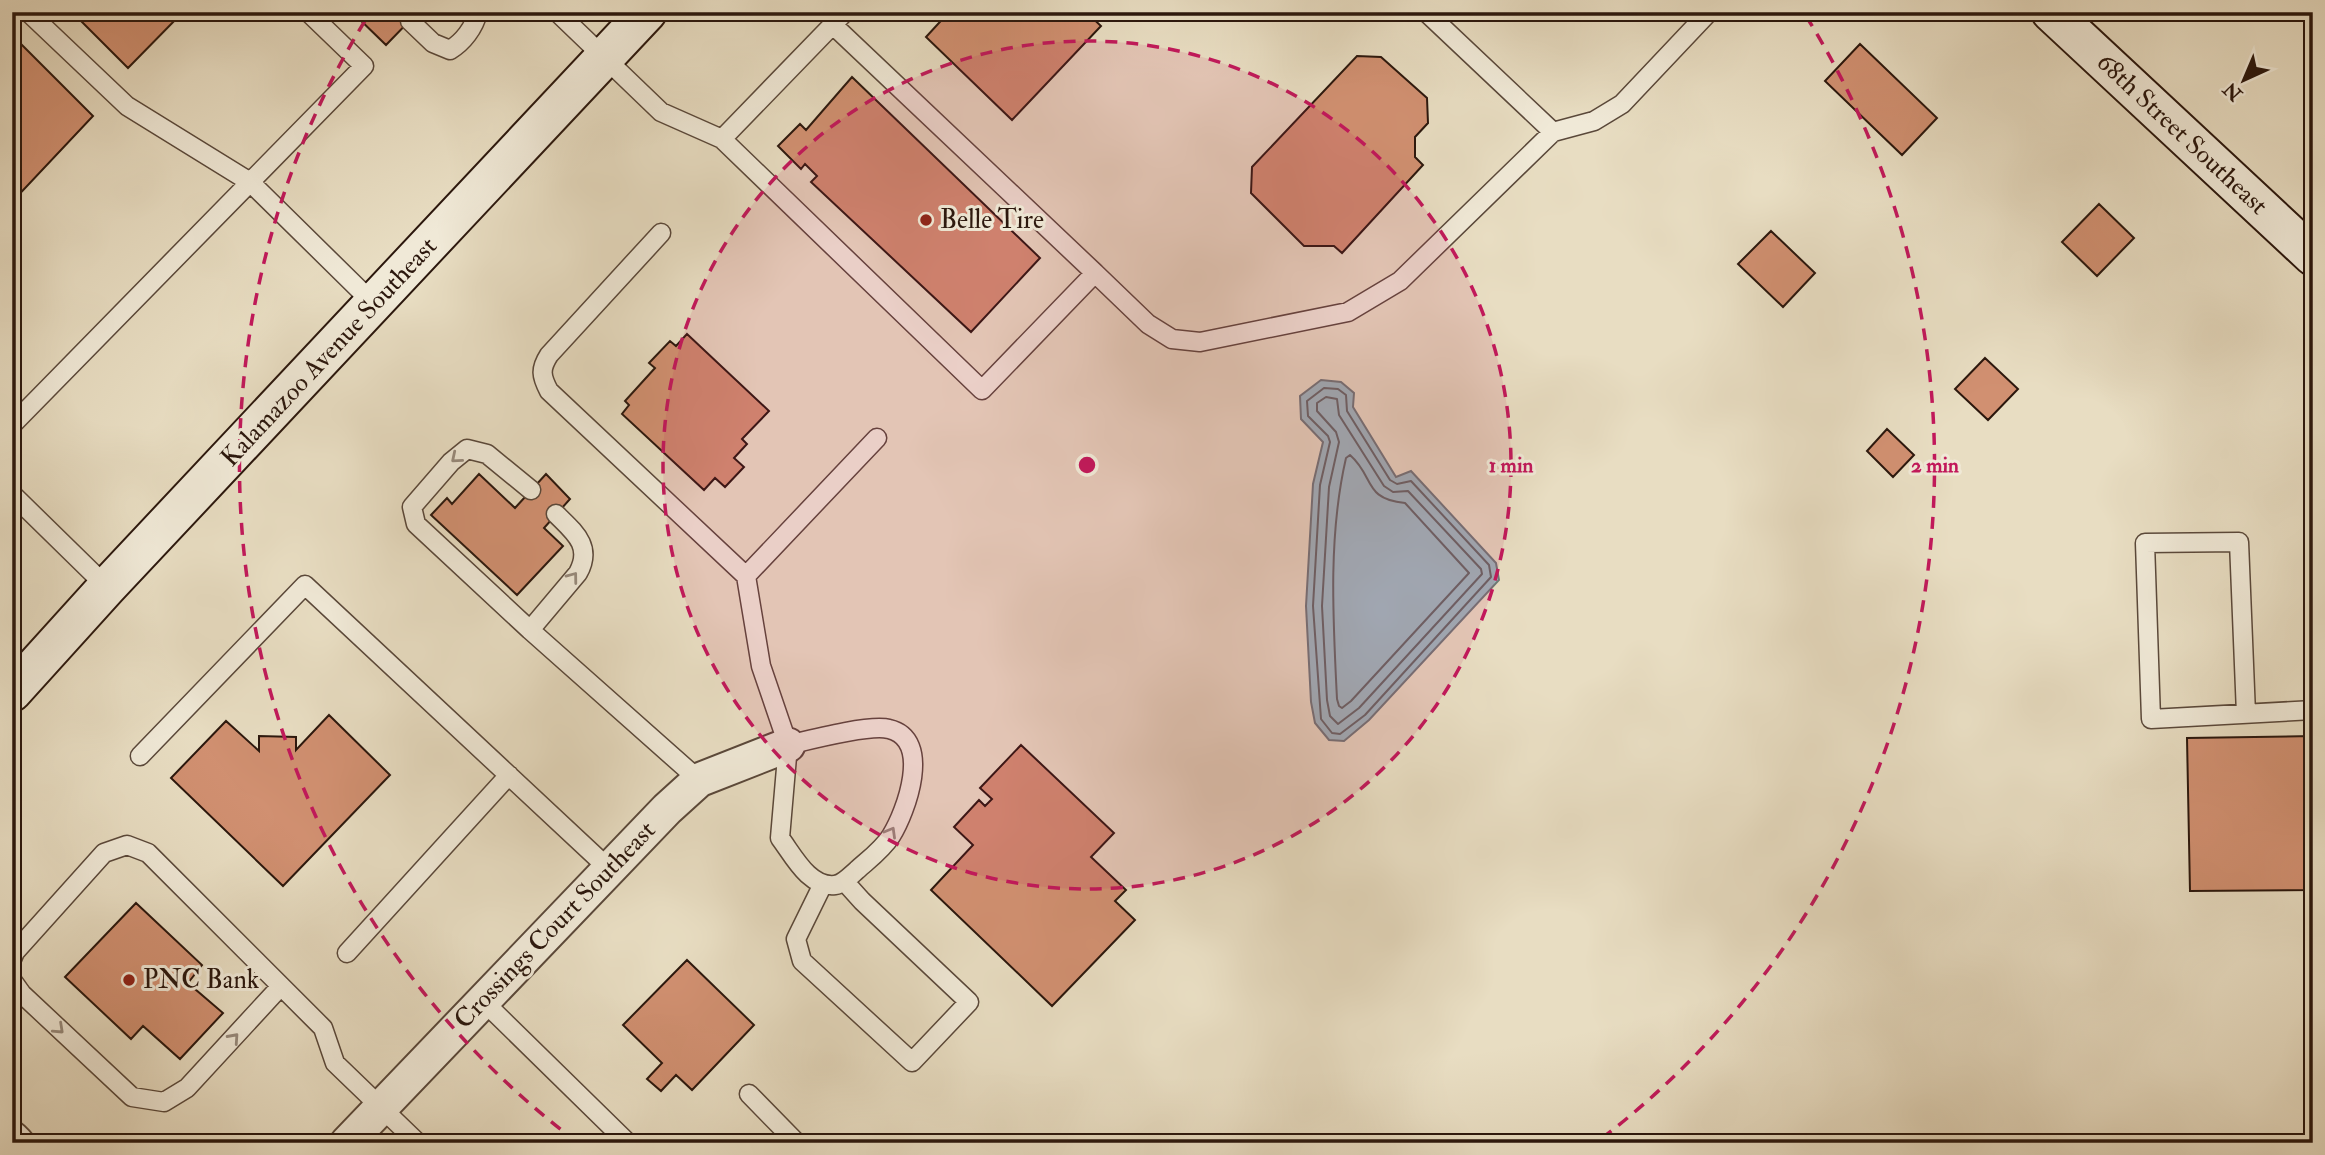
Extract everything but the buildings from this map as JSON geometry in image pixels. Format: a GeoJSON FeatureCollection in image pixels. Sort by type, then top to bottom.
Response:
{"type":"FeatureCollection","features":[{"type":"Feature","properties":{"kind":"main road","name":"Kalamazoo Avenue Southeast"},"geometry":{"type":"LineString","coordinates":[[12,692],[107,587],[647,12]]}},
{"type":"Feature","properties":{"kind":"main road","name":"68th Street Southeast"},"geometry":{"type":"LineString","coordinates":[[2051,12],[2313,256]]}},
{"type":"Feature","properties":{"kind":"street","name":"Crossings Court Southeast"},"geometry":{"type":"LineString","coordinates":[[347,1143],[608,868],[699,780],[788,745]]}},
{"type":"Feature","properties":{"kind":"street"},"geometry":{"type":"LineString","coordinates":[[12,1138],[17,1143]]}},
{"type":"Feature","properties":{"kind":"lane"},"geometry":{"type":"LineString","coordinates":[[28,12],[127,106],[250,182],[374,304]]}},
{"type":"Feature","properties":{"kind":"lane"},"geometry":{"type":"LineString","coordinates":[[12,425],[364,66],[308,12]]}},
{"type":"Feature","properties":{"kind":"lane"},"geometry":{"type":"LineString","coordinates":[[410,21],[433,43],[450,50],[460,44],[475,22],[478,12]]}},
{"type":"Feature","properties":{"kind":"lane"},"geometry":{"type":"LineString","coordinates":[[557,12],[661,112],[722,139],[982,390],[1095,273]]}},
{"type":"Feature","properties":{"kind":"lane"},"geometry":{"type":"LineString","coordinates":[[1426,12],[1553,132]]}},
{"type":"Feature","properties":{"kind":"lane"},"geometry":{"type":"LineString","coordinates":[[722,139],[839,18],[1148,324],[1172,339],[1200,342],[1348,312],[1400,281],[1553,132],[1594,121],[1622,104],[1709,12]]}},
{"type":"Feature","properties":{"kind":"lane"},"geometry":{"type":"LineString","coordinates":[[661,233],[549,355],[542,366],[541,377],[549,391],[746,576],[761,666],[788,745],[780,838],[806,873],[823,884],[836,885],[875,854],[890,837],[905,807],[914,757],[907,740],[888,728],[842,733],[788,745]]}},
{"type":"Feature","properties":{"kind":"lane"},"geometry":{"type":"LineString","coordinates":[[746,576],[877,438]]}},
{"type":"Feature","properties":{"kind":"lane"},"geometry":{"type":"LineString","coordinates":[[531,490],[487,454],[467,449],[451,462],[412,507],[416,524],[427,536],[699,780]]}},
{"type":"Feature","properties":{"kind":"lane"},"geometry":{"type":"LineString","coordinates":[[12,494],[107,587]]}},
{"type":"Feature","properties":{"kind":"lane"},"geometry":{"type":"LineString","coordinates":[[530,630],[578,573],[584,562],[579,536],[556,514]]}},
{"type":"Feature","properties":{"kind":"lane"},"geometry":{"type":"LineString","coordinates":[[2246,714],[2239,542],[2145,543],[2151,719],[2246,714],[2313,710]]}},
{"type":"Feature","properties":{"kind":"lane"},"geometry":{"type":"LineString","coordinates":[[140,756],[305,585],[608,868]]}},
{"type":"Feature","properties":{"kind":"lane"},"geometry":{"type":"LineString","coordinates":[[347,953],[509,775]]}},
{"type":"Feature","properties":{"kind":"lane"},"geometry":{"type":"LineString","coordinates":[[14,956],[104,853],[127,845],[148,853],[323,1028],[335,1063],[418,1143]]}},
{"type":"Feature","properties":{"kind":"lane"},"geometry":{"type":"LineString","coordinates":[[823,884],[796,939],[802,961],[912,1062],[969,1002],[844,881]]}},
{"type":"Feature","properties":{"kind":"lane"},"geometry":{"type":"LineString","coordinates":[[12,980],[22,994],[132,1097],[164,1102],[187,1088],[281,986]]}},
{"type":"Feature","properties":{"kind":"lane"},"geometry":{"type":"LineString","coordinates":[[482,1000],[628,1143]]}},
{"type":"Feature","properties":{"kind":"lane"},"geometry":{"type":"LineString","coordinates":[[749,1094],[797,1143]]}},
{"type":"Feature","properties":{"kind":"water"},"geometry":{"type":"Polygon","coordinates":[[[1321,380],[1341,382],[1354,393],[1353,407],[1396,477],[1411,471],[1496,563],[1499,580],[1369,720],[1344,741],[1329,740],[1315,723],[1311,702],[1306,606],[1313,484],[1323,442],[1301,419],[1300,396],[1321,380]]]}},
{"type":"Feature","properties":{"kind":"place","name":"Belle Tire"},"geometry":{"type":"Point","coordinates":[926,220]}},
{"type":"Feature","properties":{"kind":"place","name":"PNC Bank"},"geometry":{"type":"Point","coordinates":[129,980]}}]}
